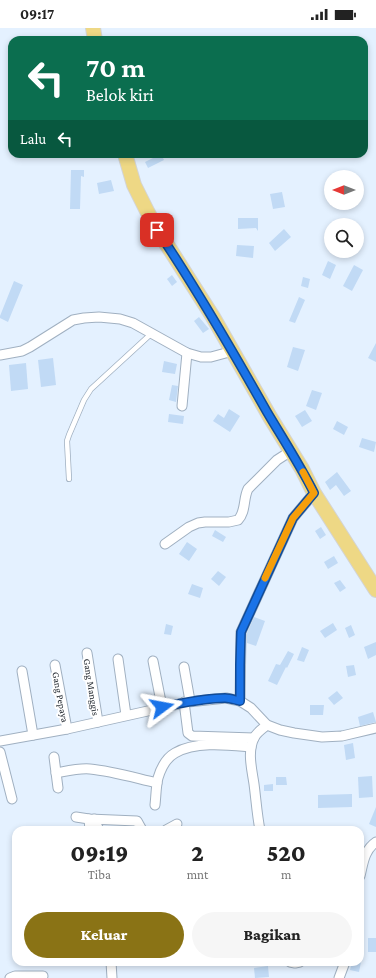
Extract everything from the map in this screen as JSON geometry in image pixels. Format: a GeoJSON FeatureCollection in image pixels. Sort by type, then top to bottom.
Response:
{"type":"FeatureCollection","features":[{"type":"Feature","properties":{"kind":"main road"},"geometry":{"type":"LineString","coordinates":[[126,158],[134,185],[157,230],[233,352],[314,493],[376,590]]}},
{"type":"Feature","properties":{"kind":"street"},"geometry":{"type":"LineString","coordinates":[[0,355],[22,351],[73,320],[108,317],[133,323],[187,353],[201,357],[207,358],[233,352]]}},
{"type":"Feature","properties":{"kind":"street"},"geometry":{"type":"LineString","coordinates":[[182,406],[187,353]]}},
{"type":"Feature","properties":{"kind":"street"},"geometry":{"type":"LineString","coordinates":[[165,544],[189,527],[198,523],[229,522],[238,520],[243,514],[248,489],[277,460],[291,451]]}},
{"type":"Feature","properties":{"kind":"street"},"geometry":{"type":"LineString","coordinates":[[240,701],[241,632],[293,518],[314,493]]}},
{"type":"Feature","properties":{"kind":"street","name":"Gang Manggis"},"geometry":{"type":"LineString","coordinates":[[87,653],[98,722]]}},
{"type":"Feature","properties":{"kind":"street"},"geometry":{"type":"LineString","coordinates":[[118,659],[126,716]]}},
{"type":"Feature","properties":{"kind":"street"},"geometry":{"type":"LineString","coordinates":[[153,661],[162,707]]}},
{"type":"Feature","properties":{"kind":"street","name":"Gang Pepaya"},"geometry":{"type":"LineString","coordinates":[[55,665],[67,729]]}},
{"type":"Feature","properties":{"kind":"street"},"geometry":{"type":"LineString","coordinates":[[184,667],[188,733],[192,736],[252,742]]}},
{"type":"Feature","properties":{"kind":"street"},"geometry":{"type":"LineString","coordinates":[[22,671],[33,735]]}},
{"type":"Feature","properties":{"kind":"street"},"geometry":{"type":"LineString","coordinates":[[0,740],[67,729],[187,702],[226,698],[240,701],[251,708],[267,726],[294,734],[322,737],[342,736],[376,728]]}},
{"type":"Feature","properties":{"kind":"street"},"geometry":{"type":"LineString","coordinates":[[259,826],[251,759],[252,742],[257,733],[267,726]]}},
{"type":"Feature","properties":{"kind":"street"},"geometry":{"type":"LineString","coordinates":[[156,805],[157,783],[162,766],[175,753],[200,745],[252,742]]}},
{"type":"Feature","properties":{"kind":"street"},"geometry":{"type":"LineString","coordinates":[[0,752],[12,799]]}},
{"type":"Feature","properties":{"kind":"street"},"geometry":{"type":"LineString","coordinates":[[54,757],[58,788]]}},
{"type":"Feature","properties":{"kind":"street"},"geometry":{"type":"LineString","coordinates":[[56,773],[89,769],[101,770],[157,783]]}},
{"type":"Feature","properties":{"kind":"street"},"geometry":{"type":"LineString","coordinates":[[76,817],[137,821],[140,826]]}},
{"type":"Feature","properties":{"kind":"street"},"geometry":{"type":"LineString","coordinates":[[91,826],[92,819]]}},
{"type":"Feature","properties":{"kind":"street"},"geometry":{"type":"LineString","coordinates":[[92,819],[96,826]]}},
{"type":"Feature","properties":{"kind":"street"},"geometry":{"type":"LineString","coordinates":[[173,826],[177,824]]}},
{"type":"Feature","properties":{"kind":"street"},"geometry":{"type":"LineString","coordinates":[[364,860],[366,852],[376,842]]}},
{"type":"Feature","properties":{"kind":"street"},"geometry":{"type":"LineString","coordinates":[[111,966],[112,978]]}},
{"type":"Feature","properties":{"kind":"street"},"geometry":{"type":"LineString","coordinates":[[339,978],[344,966]]}},
{"type":"Feature","properties":{"kind":"street"},"geometry":{"type":"LineString","coordinates":[[10,978],[15,976],[43,976]]}},
{"type":"Feature","properties":{"kind":"lane"},"geometry":{"type":"LineString","coordinates":[[69,478],[68,435],[84,400],[91,389],[152,333]]}},
{"type":"Feature","properties":{"kind":"building"},"geometry":{"type":"Polygon","coordinates":[[[153,158],[163,158],[164,160],[148,168],[145,162],[153,158]]]}},
{"type":"Feature","properties":{"kind":"building"},"geometry":{"type":"Polygon","coordinates":[[[71,170],[84,170],[84,177],[81,176],[80,209],[70,209],[71,170]]]}},
{"type":"Feature","properties":{"kind":"building"},"geometry":{"type":"Polygon","coordinates":[[[111,180],[114,191],[99,194],[97,183],[111,180]]]}},
{"type":"Feature","properties":{"kind":"building"},"geometry":{"type":"Polygon","coordinates":[[[282,192],[285,207],[273,209],[270,194],[282,192]]]}},
{"type":"Feature","properties":{"kind":"building"},"geometry":{"type":"Polygon","coordinates":[[[238,218],[258,218],[258,231],[256,228],[238,229],[238,218]]]}},
{"type":"Feature","properties":{"kind":"building"},"geometry":{"type":"Polygon","coordinates":[[[284,229],[291,237],[275,251],[269,243],[284,229]]]}},
{"type":"Feature","properties":{"kind":"building"},"geometry":{"type":"Polygon","coordinates":[[[237,245],[254,246],[253,258],[236,256],[237,245]]]}},
{"type":"Feature","properties":{"kind":"building"},"geometry":{"type":"Polygon","coordinates":[[[328,261],[336,265],[330,279],[322,275],[328,261]]]}},
{"type":"Feature","properties":{"kind":"building"},"geometry":{"type":"Polygon","coordinates":[[[354,265],[363,270],[352,291],[343,286],[354,265]]]}},
{"type":"Feature","properties":{"kind":"building"},"geometry":{"type":"Polygon","coordinates":[[[172,275],[177,282],[172,286],[167,279],[172,275]]]}},
{"type":"Feature","properties":{"kind":"building"},"geometry":{"type":"Polygon","coordinates":[[[303,277],[310,279],[308,288],[301,286],[303,277]]]}},
{"type":"Feature","properties":{"kind":"building"},"geometry":{"type":"Polygon","coordinates":[[[14,281],[23,285],[8,322],[0,318],[0,316],[14,281]]]}},
{"type":"Feature","properties":{"kind":"building"},"geometry":{"type":"Polygon","coordinates":[[[299,297],[305,300],[295,323],[289,321],[299,297]]]}},
{"type":"Feature","properties":{"kind":"building"},"geometry":{"type":"Polygon","coordinates":[[[199,317],[209,329],[203,333],[194,321],[199,317]]]}},
{"type":"Feature","properties":{"kind":"building"},"geometry":{"type":"Polygon","coordinates":[[[376,343],[376,362],[368,358],[376,343]]]}},
{"type":"Feature","properties":{"kind":"building"},"geometry":{"type":"Polygon","coordinates":[[[293,347],[305,350],[298,371],[287,367],[293,347]]]}},
{"type":"Feature","properties":{"kind":"building"},"geometry":{"type":"Polygon","coordinates":[[[53,358],[56,385],[41,387],[38,360],[53,358]]]}},
{"type":"Feature","properties":{"kind":"building"},"geometry":{"type":"Polygon","coordinates":[[[164,361],[177,364],[175,374],[162,372],[164,361]]]}},
{"type":"Feature","properties":{"kind":"building"},"geometry":{"type":"Polygon","coordinates":[[[26,363],[28,389],[11,391],[9,365],[26,363]]]}},
{"type":"Feature","properties":{"kind":"building"},"geometry":{"type":"Polygon","coordinates":[[[172,385],[178,386],[176,402],[169,400],[172,385]]]}},
{"type":"Feature","properties":{"kind":"building"},"geometry":{"type":"Polygon","coordinates":[[[312,390],[322,393],[316,410],[306,406],[312,390]]]}},
{"type":"Feature","properties":{"kind":"building"},"geometry":{"type":"Polygon","coordinates":[[[229,409],[240,416],[230,432],[213,421],[218,414],[224,418],[229,409]]]}},
{"type":"Feature","properties":{"kind":"building"},"geometry":{"type":"Polygon","coordinates":[[[305,410],[312,421],[302,427],[295,416],[305,410]]]}},
{"type":"Feature","properties":{"kind":"building"},"geometry":{"type":"Polygon","coordinates":[[[169,414],[184,416],[183,424],[168,422],[169,414]]]}},
{"type":"Feature","properties":{"kind":"building"},"geometry":{"type":"Polygon","coordinates":[[[337,421],[348,427],[344,435],[333,429],[337,421]]]}},
{"type":"Feature","properties":{"kind":"building"},"geometry":{"type":"Polygon","coordinates":[[[362,438],[376,442],[374,452],[359,447],[362,438]]]}},
{"type":"Feature","properties":{"kind":"building"},"geometry":{"type":"Polygon","coordinates":[[[337,472],[351,491],[344,496],[336,485],[330,490],[325,482],[337,472]]]}},
{"type":"Feature","properties":{"kind":"building"},"geometry":{"type":"Polygon","coordinates":[[[321,527],[326,535],[320,539],[315,531],[321,527]]]}},
{"type":"Feature","properties":{"kind":"building"},"geometry":{"type":"Polygon","coordinates":[[[215,530],[226,537],[223,542],[212,536],[215,530]]]}},
{"type":"Feature","properties":{"kind":"building"},"geometry":{"type":"Polygon","coordinates":[[[187,542],[197,549],[189,561],[179,554],[187,542]]]}},
{"type":"Feature","properties":{"kind":"building"},"geometry":{"type":"Polygon","coordinates":[[[334,556],[338,563],[328,569],[324,562],[334,556]]]}},
{"type":"Feature","properties":{"kind":"building"},"geometry":{"type":"Polygon","coordinates":[[[218,571],[226,577],[219,586],[211,579],[218,571]]]}},
{"type":"Feature","properties":{"kind":"building"},"geometry":{"type":"Polygon","coordinates":[[[340,580],[346,588],[340,592],[334,583],[340,580]]]}},
{"type":"Feature","properties":{"kind":"building"},"geometry":{"type":"Polygon","coordinates":[[[192,584],[203,588],[200,598],[188,594],[192,584]]]}},
{"type":"Feature","properties":{"kind":"building"},"geometry":{"type":"Polygon","coordinates":[[[254,617],[265,621],[256,646],[247,643],[247,633],[254,617]]]}},
{"type":"Feature","properties":{"kind":"building"},"geometry":{"type":"Polygon","coordinates":[[[333,623],[337,630],[325,638],[320,631],[333,623]]]}},
{"type":"Feature","properties":{"kind":"building"},"geometry":{"type":"Polygon","coordinates":[[[166,624],[173,626],[171,635],[164,634],[166,624]]]}},
{"type":"Feature","properties":{"kind":"building"},"geometry":{"type":"Polygon","coordinates":[[[351,625],[355,635],[349,638],[345,628],[351,625]]]}},
{"type":"Feature","properties":{"kind":"building"},"geometry":{"type":"Polygon","coordinates":[[[376,642],[376,655],[368,659],[364,647],[376,642]]]}},
{"type":"Feature","properties":{"kind":"building"},"geometry":{"type":"Polygon","coordinates":[[[302,647],[309,650],[304,662],[297,660],[302,647]]]}},
{"type":"Feature","properties":{"kind":"building"},"geometry":{"type":"Polygon","coordinates":[[[288,651],[294,654],[277,685],[268,681],[276,664],[280,665],[288,651]]]}},
{"type":"Feature","properties":{"kind":"building"},"geometry":{"type":"Polygon","coordinates":[[[354,665],[356,675],[348,677],[346,666],[354,665]]]}},
{"type":"Feature","properties":{"kind":"building"},"geometry":{"type":"Polygon","coordinates":[[[337,691],[343,698],[334,705],[328,698],[337,691]]]}},
{"type":"Feature","properties":{"kind":"building"},"geometry":{"type":"Polygon","coordinates":[[[310,705],[324,705],[323,715],[310,715],[310,705]]]}},
{"type":"Feature","properties":{"kind":"building"},"geometry":{"type":"Polygon","coordinates":[[[373,712],[376,722],[360,726],[358,717],[373,712]]]}},
{"type":"Feature","properties":{"kind":"building"},"geometry":{"type":"Polygon","coordinates":[[[353,743],[355,758],[346,760],[344,745],[353,743]]]}},
{"type":"Feature","properties":{"kind":"building"},"geometry":{"type":"Polygon","coordinates":[[[372,776],[373,797],[359,798],[358,777],[372,776]]]}},
{"type":"Feature","properties":{"kind":"building"},"geometry":{"type":"Polygon","coordinates":[[[276,777],[286,777],[287,785],[276,785],[276,777]]]}},
{"type":"Feature","properties":{"kind":"building"},"geometry":{"type":"Polygon","coordinates":[[[273,784],[273,791],[264,791],[264,785],[273,784]]]}},
{"type":"Feature","properties":{"kind":"building"},"geometry":{"type":"Polygon","coordinates":[[[352,794],[352,807],[318,808],[318,795],[352,794]]]}},
{"type":"Feature","properties":{"kind":"building"},"geometry":{"type":"Polygon","coordinates":[[[376,807],[376,827],[369,824],[376,807]]]}},
{"type":"Feature","properties":{"kind":"building"},"geometry":{"type":"Polygon","coordinates":[[[368,938],[376,938],[376,952],[368,952],[368,938]]]}},
{"type":"Feature","properties":{"kind":"building"},"geometry":{"type":"Polygon","coordinates":[[[268,966],[269,977],[255,978],[254,968],[268,966]]]}},
{"type":"Feature","properties":{"kind":"building"},"geometry":{"type":"Polygon","coordinates":[[[351,966],[360,966],[359,972],[350,970],[351,966]]]}},
{"type":"Feature","properties":{"kind":"slow traffic"},"geometry":{"type":"LineString","coordinates":[[265,578],[293,518],[314,493],[303,472]]}},
{"type":"Feature","properties":{"kind":"route"},"geometry":{"type":"LineString","coordinates":[[157,230],[233,352],[302,469],[314,493],[293,518],[241,632],[240,701],[226,698],[207,699],[162,707]]}}]}
